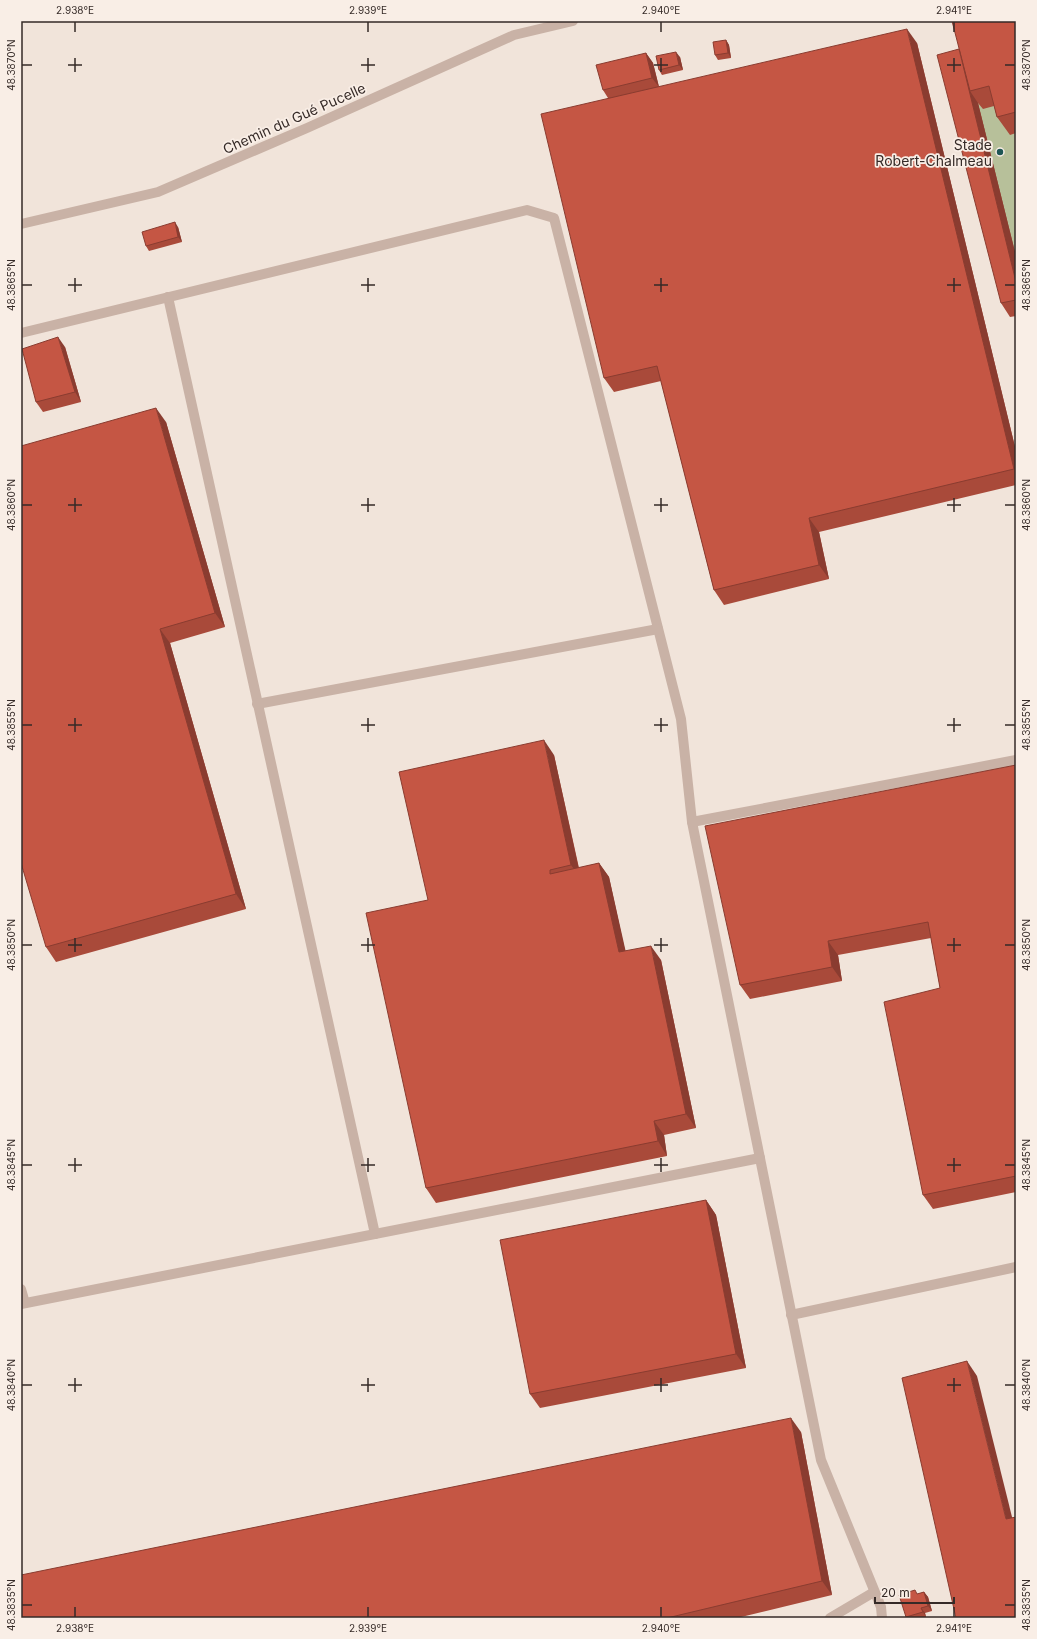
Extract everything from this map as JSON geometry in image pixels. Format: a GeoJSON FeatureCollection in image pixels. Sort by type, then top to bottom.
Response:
{"type":"FeatureCollection","features":[{"type":"Feature","properties":{"kind":"street","name":"Chemin du Gué Pucelle"},"geometry":{"type":"LineString","coordinates":[[21,224],[158,192],[308,128],[514,35],[573,21]]}},
{"type":"Feature","properties":{"kind":"street"},"geometry":{"type":"LineString","coordinates":[[21,333],[527,210],[554,218],[681,719],[692,822],[792,1314],[820,1460],[881,1607],[882,1618]]}},
{"type":"Feature","properties":{"kind":"street"},"geometry":{"type":"LineString","coordinates":[[168,297],[375,1234]]}},
{"type":"Feature","properties":{"kind":"street"},"geometry":{"type":"LineString","coordinates":[[257,704],[658,629]]}},
{"type":"Feature","properties":{"kind":"street"},"geometry":{"type":"LineString","coordinates":[[692,822],[1016,760]]}},
{"type":"Feature","properties":{"kind":"street"},"geometry":{"type":"LineString","coordinates":[[21,1289],[23,1303],[760,1158]]}},
{"type":"Feature","properties":{"kind":"street"},"geometry":{"type":"LineString","coordinates":[[792,1314],[1016,1267]]}},
{"type":"Feature","properties":{"kind":"street"},"geometry":{"type":"LineString","coordinates":[[830,1618],[874,1592]]}},
{"type":"Feature","properties":{"kind":"green space","name":"Stade Robert-Chalmeau"},"geometry":{"type":"Polygon","coordinates":[[[953,21],[1016,21],[1016,282],[953,21]]]}},
{"type":"Feature","properties":{"kind":"building"},"geometry":{"type":"Polygon","coordinates":[[[952,21],[1016,21],[1016,112],[997,117],[989,86],[970,91],[952,21]]]}},
{"type":"Feature","properties":{"kind":"building"},"geometry":{"type":"Polygon","coordinates":[[[907,29],[1014,469],[809,518],[819,565],[714,590],[657,366],[604,378],[541,114],[907,29]]]}},
{"type":"Feature","properties":{"kind":"building"},"geometry":{"type":"Polygon","coordinates":[[[726,40],[728,53],[715,55],[713,42],[726,40]]]}},
{"type":"Feature","properties":{"kind":"building"},"geometry":{"type":"Polygon","coordinates":[[[959,49],[1016,282],[1016,300],[1001,303],[937,55],[959,49]]]}},
{"type":"Feature","properties":{"kind":"building"},"geometry":{"type":"Polygon","coordinates":[[[676,52],[679,65],[659,70],[656,56],[676,52]]]}},
{"type":"Feature","properties":{"kind":"building"},"geometry":{"type":"Polygon","coordinates":[[[646,53],[652,78],[603,90],[596,65],[646,53]]]}},
{"type":"Feature","properties":{"kind":"building"},"geometry":{"type":"Polygon","coordinates":[[[175,222],[178,237],[146,246],[142,232],[175,222]]]}},
{"type":"Feature","properties":{"kind":"building"},"geometry":{"type":"Polygon","coordinates":[[[58,337],[75,392],[36,402],[22,349],[58,337]]]}},
{"type":"Feature","properties":{"kind":"building"},"geometry":{"type":"Polygon","coordinates":[[[156,408],[215,613],[160,629],[236,894],[46,947],[21,863],[21,446],[156,408]]]}},
{"type":"Feature","properties":{"kind":"building"},"geometry":{"type":"Polygon","coordinates":[[[544,740],[571,865],[550,870],[550,874],[599,863],[619,952],[651,946],[686,1114],[654,1121],[658,1141],[426,1188],[366,913],[428,900],[399,772],[544,740]]]}},
{"type":"Feature","properties":{"kind":"building"},"geometry":{"type":"Polygon","coordinates":[[[1016,765],[1016,1176],[923,1195],[884,1002],[940,988],[928,922],[828,941],[832,967],[740,985],[705,826],[1016,765]]]}},
{"type":"Feature","properties":{"kind":"building"},"geometry":{"type":"Polygon","coordinates":[[[706,1200],[736,1354],[530,1394],[500,1240],[706,1200]]]}},
{"type":"Feature","properties":{"kind":"building"},"geometry":{"type":"Polygon","coordinates":[[[967,1361],[1006,1519],[1016,1517],[1016,1617],[1012,1618],[956,1618],[902,1378],[967,1361]]]}},
{"type":"Feature","properties":{"kind":"building"},"geometry":{"type":"Polygon","coordinates":[[[791,1418],[822,1581],[667,1618],[21,1618],[21,1575],[791,1418]]]}},
{"type":"Feature","properties":{"kind":"building"},"geometry":{"type":"Polygon","coordinates":[[[915,1590],[917,1594],[924,1592],[928,1606],[921,1608],[923,1612],[906,1617],[899,1595],[915,1590]]]}},
{"type":"Feature","properties":{"kind":"place","name":"Stade Robert-Chalmeau"},"geometry":{"type":"Point","coordinates":[1000,152]}}]}
